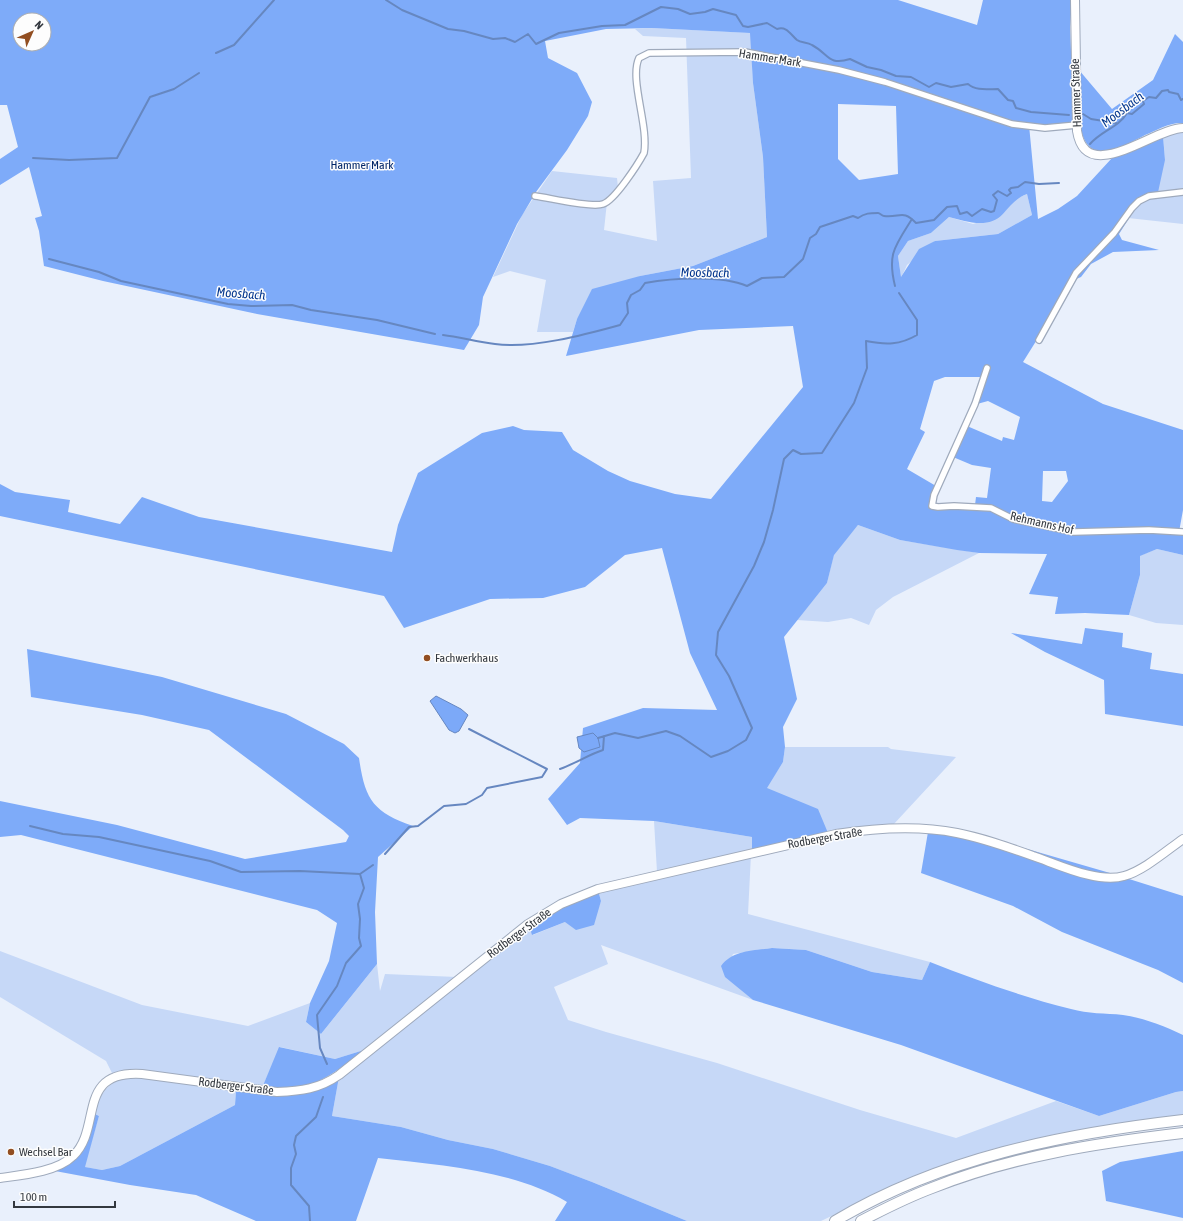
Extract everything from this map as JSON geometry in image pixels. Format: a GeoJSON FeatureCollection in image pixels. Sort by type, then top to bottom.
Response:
{"type":"FeatureCollection","features":[{"type":"Feature","properties":{"kind":"highway"},"geometry":{"type":"LineString","coordinates":[[835,1221],[889,1193],[968,1161],[1022,1146],[1078,1135],[1183,1120]]}},
{"type":"Feature","properties":{"kind":"highway"},"geometry":{"type":"LineString","coordinates":[[861,1221],[932,1188],[988,1169],[1080,1147],[1183,1133]]}},
{"type":"Feature","properties":{"kind":"street","name":"Hammer Straße"},"geometry":{"type":"LineString","coordinates":[[1075,0],[1077,125],[1079,141],[1083,149],[1090,153],[1102,155],[1124,150],[1169,129],[1183,128]]}},
{"type":"Feature","properties":{"kind":"street","name":"Hammer Mark"},"geometry":{"type":"LineString","coordinates":[[535,196],[593,205],[605,204],[615,194],[644,153],[645,146],[643,121],[638,92],[636,64],[639,58],[649,53],[745,52],[839,70],[886,82],[1012,124],[1045,128],[1077,125]]}},
{"type":"Feature","properties":{"kind":"street"},"geometry":{"type":"LineString","coordinates":[[1039,340],[1076,273],[1114,233],[1132,208],[1139,201],[1149,196],[1183,192]]}},
{"type":"Feature","properties":{"kind":"street","name":"Rehmanns Hof"},"geometry":{"type":"LineString","coordinates":[[987,368],[976,404],[934,495],[932,506],[971,506],[991,508],[1013,519],[1074,532],[1149,530],[1183,532]]}},
{"type":"Feature","properties":{"kind":"street","name":"Rodberger Straße"},"geometry":{"type":"LineString","coordinates":[[0,1178],[35,1173],[71,1158],[83,1142],[91,1108],[98,1093],[107,1082],[122,1075],[142,1074],[277,1092],[298,1091],[323,1085],[339,1075],[504,941],[532,921],[561,904],[598,889],[820,837],[858,831],[917,828],[956,833],[998,844],[1083,873],[1105,878],[1124,876],[1183,839]]}},
{"type":"Feature","properties":{"kind":"shaded area"},"geometry":{"type":"Polygon","coordinates":[[[652,28],[751,33],[753,83],[763,157],[767,237],[693,266],[640,276],[577,319],[573,332],[537,332],[546,280],[510,271],[493,277],[522,215],[552,171],[617,178],[618,188],[607,202],[604,230],[657,241],[653,181],[691,178],[686,38],[643,36],[635,29],[652,28]]]}},
{"type":"Feature","properties":{"kind":"shaded area"},"geometry":{"type":"Polygon","coordinates":[[[1183,129],[1183,224],[1128,218],[1165,160],[1163,135],[1183,129]]]}},
{"type":"Feature","properties":{"kind":"shaded area"},"geometry":{"type":"Polygon","coordinates":[[[1027,194],[1032,215],[998,234],[935,241],[907,265],[901,278],[898,256],[908,241],[931,233],[949,217],[973,224],[1002,215],[1015,199],[1027,194]]]}},
{"type":"Feature","properties":{"kind":"shaded area"},"geometry":{"type":"Polygon","coordinates":[[[858,525],[900,540],[979,553],[893,597],[876,610],[869,625],[851,618],[828,622],[797,620],[827,583],[834,554],[858,525]]]}},
{"type":"Feature","properties":{"kind":"shaded area"},"geometry":{"type":"Polygon","coordinates":[[[1157,549],[1183,555],[1183,625],[1156,623],[1129,615],[1140,575],[1139,556],[1157,549]]]}},
{"type":"Feature","properties":{"kind":"shaded area"},"geometry":{"type":"Polygon","coordinates":[[[436,696],[461,709],[468,715],[459,731],[455,733],[449,730],[430,701],[436,696]]]}},
{"type":"Feature","properties":{"kind":"shaded area"},"geometry":{"type":"Polygon","coordinates":[[[593,733],[598,738],[600,747],[584,752],[579,748],[577,737],[593,733]]]}},
{"type":"Feature","properties":{"kind":"shaded area"},"geometry":{"type":"Polygon","coordinates":[[[785,747],[888,747],[891,749],[956,757],[893,825],[828,833],[766,788],[783,762],[785,747]]]}},
{"type":"Feature","properties":{"kind":"shaded area"},"geometry":{"type":"Polygon","coordinates":[[[654,821],[752,837],[752,851],[657,872],[654,821]]]}},
{"type":"Feature","properties":{"kind":"shaded area"},"geometry":{"type":"Polygon","coordinates":[[[751,854],[748,914],[930,962],[922,980],[872,972],[806,950],[772,948],[733,954],[725,976],[753,1000],[601,945],[608,964],[554,987],[568,1020],[717,1063],[860,1110],[956,1138],[1056,1101],[1099,1116],[1183,1091],[1183,1115],[1056,1134],[993,1149],[920,1174],[821,1221],[687,1221],[550,1166],[493,1149],[448,1140],[401,1127],[332,1116],[339,1077],[529,925],[533,935],[565,922],[594,919],[601,901],[598,890],[751,854]]]}},
{"type":"Feature","properties":{"kind":"shaded area"},"geometry":{"type":"Polygon","coordinates":[[[0,951],[142,1005],[248,1026],[310,1003],[306,1022],[321,1034],[377,964],[380,991],[385,974],[457,977],[364,1050],[335,1059],[280,1047],[262,1088],[136,1070],[126,1070],[112,1073],[106,1061],[0,997],[0,951]]]}},
{"type":"Feature","properties":{"kind":"shaded area"},"geometry":{"type":"Polygon","coordinates":[[[124,1077],[139,1077],[236,1091],[235,1105],[120,1166],[102,1170],[84,1167],[99,1116],[93,1113],[104,1091],[117,1080],[124,1077]]]}},
{"type":"Feature","properties":{"kind":"green space","name":"Hammer Mark"},"geometry":{"type":"Polygon","coordinates":[[[0,0],[898,0],[977,25],[983,0],[1072,0],[1070,27],[1074,123],[1029,125],[1038,219],[1058,209],[1077,196],[1112,158],[1163,136],[1165,160],[1157,197],[1138,204],[1119,234],[1122,240],[1159,250],[1113,252],[1091,264],[1081,277],[1069,282],[1053,314],[1023,362],[1103,404],[1183,430],[1183,510],[1179,532],[1183,533],[1183,555],[1157,549],[1140,556],[1140,575],[1129,615],[1085,613],[1055,614],[1058,597],[1029,594],[1047,554],[979,553],[957,550],[900,540],[858,525],[834,555],[827,583],[784,637],[797,699],[783,727],[785,747],[783,762],[767,788],[818,809],[828,833],[752,851],[752,837],[654,821],[580,818],[567,825],[548,799],[580,763],[583,728],[643,708],[717,710],[690,653],[662,548],[625,555],[585,587],[543,598],[490,599],[404,628],[384,596],[0,516],[0,484],[15,492],[70,500],[68,512],[120,524],[142,497],[199,517],[392,552],[398,525],[418,473],[482,433],[513,426],[524,430],[562,432],[573,450],[608,471],[630,481],[675,494],[711,499],[803,387],[793,326],[699,330],[566,356],[577,319],[592,289],[640,276],[693,266],[767,237],[763,157],[753,83],[750,33],[652,28],[606,29],[545,41],[548,58],[577,73],[592,102],[588,116],[567,150],[536,192],[517,224],[483,297],[479,325],[464,350],[257,314],[103,281],[44,266],[39,231],[35,218],[42,216],[29,167],[0,185],[0,159],[18,147],[7,105],[0,105],[0,0]],[[838,104],[838,159],[859,180],[898,174],[896,106],[838,104]],[[1027,194],[1014,202],[1003,214],[991,222],[978,223],[949,217],[931,233],[908,241],[898,256],[901,277],[919,249],[935,241],[998,234],[1032,215],[1027,194]],[[945,377],[934,381],[920,429],[925,432],[907,469],[936,486],[974,404],[982,377],[945,377]],[[988,401],[977,404],[967,426],[1002,441],[1003,437],[1014,440],[1020,417],[988,401]],[[953,457],[934,504],[938,506],[975,505],[976,497],[987,498],[991,468],[972,465],[953,457]],[[1043,471],[1042,501],[1052,502],[1068,481],[1066,471],[1043,471]]]}},
{"type":"Feature","properties":{"kind":"green space"},"geometry":{"type":"Polygon","coordinates":[[[1175,34],[1183,42],[1183,123],[1164,127],[1130,143],[1113,149],[1102,151],[1092,149],[1086,142],[1079,119],[1079,70],[1112,109],[1153,80],[1175,34]]]}},
{"type":"Feature","properties":{"kind":"green space"},"geometry":{"type":"Polygon","coordinates":[[[1085,628],[1123,633],[1122,647],[1152,653],[1150,669],[1183,674],[1183,726],[1105,714],[1104,680],[1045,652],[1011,633],[1082,644],[1085,628]]]}},
{"type":"Feature","properties":{"kind":"green space"},"geometry":{"type":"Polygon","coordinates":[[[27,649],[162,677],[286,714],[344,744],[359,758],[364,784],[373,802],[380,809],[399,821],[413,826],[378,857],[375,912],[377,964],[321,1034],[306,1022],[310,1003],[329,961],[337,923],[317,910],[21,835],[0,837],[0,801],[117,825],[245,859],[346,842],[349,836],[209,730],[142,715],[31,697],[27,649]]]}},
{"type":"Feature","properties":{"kind":"green space"},"geometry":{"type":"Polygon","coordinates":[[[928,832],[996,840],[1183,896],[1183,983],[1158,970],[1062,932],[1013,906],[921,873],[928,832]]]}},
{"type":"Feature","properties":{"kind":"green space"},"geometry":{"type":"Polygon","coordinates":[[[598,890],[601,901],[594,925],[576,930],[565,922],[532,935],[529,925],[536,919],[598,890]]]}},
{"type":"Feature","properties":{"kind":"green space"},"geometry":{"type":"Polygon","coordinates":[[[772,948],[806,950],[872,972],[922,980],[930,962],[1000,988],[1077,1011],[1131,1016],[1169,1028],[1183,1035],[1183,1091],[1099,1116],[901,1045],[753,1000],[725,977],[721,966],[737,954],[772,948]]]}},
{"type":"Feature","properties":{"kind":"green space"},"geometry":{"type":"Polygon","coordinates":[[[279,1047],[335,1059],[364,1050],[332,1074],[306,1086],[292,1089],[262,1088],[279,1047]]]}},
{"type":"Feature","properties":{"kind":"green space"},"geometry":{"type":"Polygon","coordinates":[[[339,1077],[332,1116],[401,1127],[448,1140],[493,1149],[550,1166],[687,1221],[555,1221],[567,1202],[546,1191],[500,1176],[475,1171],[426,1163],[378,1158],[356,1221],[256,1221],[196,1195],[130,1185],[55,1171],[72,1160],[82,1148],[86,1140],[93,1113],[99,1116],[85,1167],[102,1170],[120,1166],[235,1105],[236,1091],[277,1094],[302,1093],[327,1085],[339,1077]]]}},
{"type":"Feature","properties":{"kind":"green space"},"geometry":{"type":"Polygon","coordinates":[[[1183,1151],[1183,1218],[1106,1201],[1102,1171],[1120,1162],[1183,1151]]]}},
{"type":"Feature","properties":{"kind":"waterway"},"geometry":{"type":"LineString","coordinates":[[216,53],[234,45],[274,0]]}},
{"type":"Feature","properties":{"kind":"waterway"},"geometry":{"type":"LineString","coordinates":[[386,0],[402,10],[448,29],[464,31],[493,39],[505,38],[515,42],[528,34],[536,44],[559,33],[602,26],[625,25],[661,7],[678,9],[690,14],[705,12],[713,9],[736,15],[743,26],[748,27],[767,23],[777,29],[780,28],[786,30],[800,42],[808,43],[818,48],[833,60],[843,61],[850,59],[867,67],[881,70],[896,76],[911,77],[929,87],[936,83],[951,87],[968,84],[978,89],[998,89],[1008,100],[1013,101],[1016,108],[1031,112],[1069,115]]}},
{"type":"Feature","properties":{"kind":"waterway"},"geometry":{"type":"LineString","coordinates":[[33,158],[69,160],[117,158],[150,97],[174,89],[199,73]]}},
{"type":"Feature","properties":{"kind":"waterway","name":"Moosbach"},"geometry":{"type":"LineString","coordinates":[[1090,144],[1099,136],[1115,126],[1127,113],[1132,114],[1144,104],[1143,101],[1149,97],[1156,98],[1162,91],[1168,90],[1169,92],[1178,94],[1181,100],[1183,99]]}},
{"type":"Feature","properties":{"kind":"waterway"},"geometry":{"type":"LineString","coordinates":[[1083,114],[1091,119],[1116,123]]}},
{"type":"Feature","properties":{"kind":"waterway","name":"Moosbach"},"geometry":{"type":"LineString","coordinates":[[443,335],[488,343],[525,345],[590,333],[620,325],[628,313],[627,303],[631,295],[640,290],[645,283],[697,278],[724,280],[747,286],[762,278],[784,277],[803,259],[810,238],[816,234],[820,227],[853,216],[858,218],[870,213],[879,213],[882,216],[904,215],[908,216],[916,223],[934,220],[947,207],[957,206],[960,214],[967,212],[972,216],[982,209],[991,212],[994,211],[997,200],[993,195],[998,191],[1007,196],[1011,193],[1009,190],[1011,188],[1018,187],[1025,182],[1039,184],[1059,183]]}},
{"type":"Feature","properties":{"kind":"waterway"},"geometry":{"type":"LineString","coordinates":[[895,286],[892,258],[901,236],[912,219]]}},
{"type":"Feature","properties":{"kind":"waterway","name":"Moosbach"},"geometry":{"type":"LineString","coordinates":[[49,259],[99,272],[121,281],[228,304],[251,306],[292,305],[311,310],[377,320],[435,334]]}},
{"type":"Feature","properties":{"kind":"waterway"},"geometry":{"type":"LineString","coordinates":[[598,738],[615,733],[638,738],[666,731],[680,736],[711,757],[728,751],[746,740],[752,728],[729,676],[716,655],[718,632],[754,566],[764,542],[773,510],[784,459],[793,450],[801,454],[822,453],[854,403],[867,368],[866,341],[893,343],[905,341],[917,335],[917,320],[899,293]]}},
{"type":"Feature","properties":{"kind":"waterway"},"geometry":{"type":"LineString","coordinates":[[385,854],[409,827],[418,826],[444,806],[466,804],[482,795],[487,788],[542,777],[547,769],[469,729]]}},
{"type":"Feature","properties":{"kind":"waterway"},"geometry":{"type":"LineString","coordinates":[[560,769],[603,750],[604,736]]}},
{"type":"Feature","properties":{"kind":"waterway"},"geometry":{"type":"LineString","coordinates":[[30,826],[63,834],[99,837],[210,861],[241,872],[300,871],[360,874],[373,865]]}},
{"type":"Feature","properties":{"kind":"waterway"},"geometry":{"type":"LineString","coordinates":[[327,1064],[320,1048],[317,1015],[337,986],[346,963],[361,946],[359,938],[360,919],[358,904],[364,888],[360,874]]}},
{"type":"Feature","properties":{"kind":"waterway"},"geometry":{"type":"LineString","coordinates":[[310,1221],[309,1206],[291,1185],[291,1168],[296,1154],[294,1145],[296,1136],[316,1117],[323,1097]]}},
{"type":"Feature","properties":{"kind":"place","name":"Fachwerkhaus"},"geometry":{"type":"Point","coordinates":[427,658]}},
{"type":"Feature","properties":{"kind":"place","name":"Wechsel Bar"},"geometry":{"type":"Point","coordinates":[11,1152]}}]}
